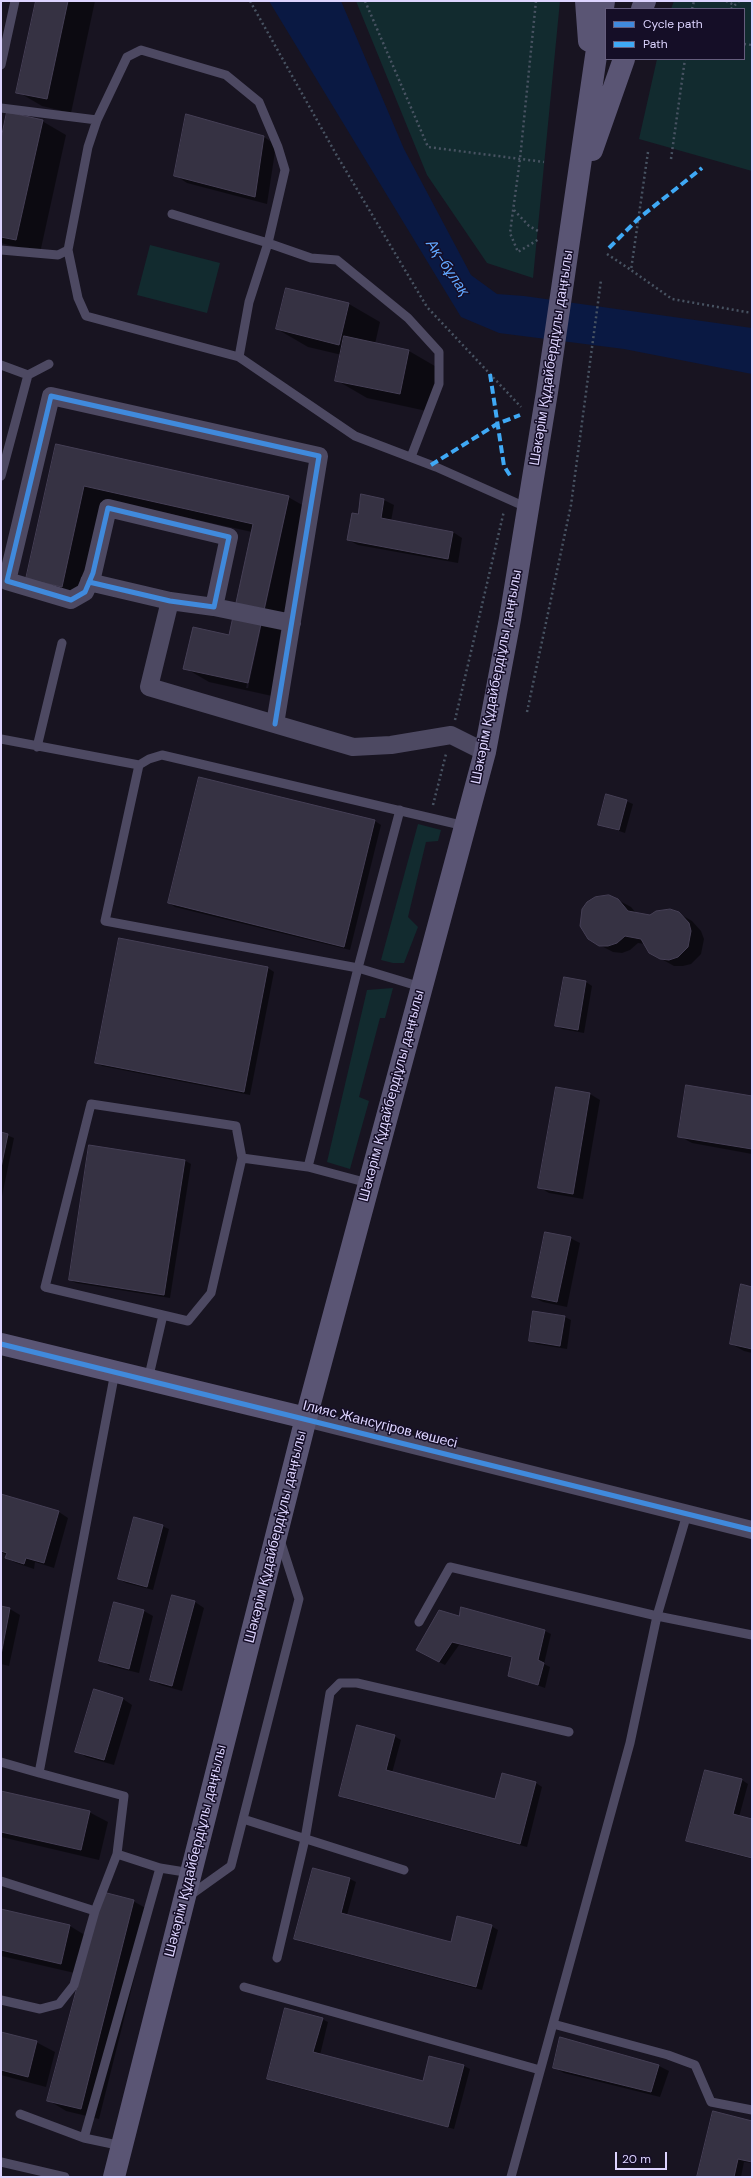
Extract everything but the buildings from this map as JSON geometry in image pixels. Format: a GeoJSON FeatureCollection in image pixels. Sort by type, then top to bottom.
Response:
{"type":"FeatureCollection","features":[{"type":"Feature","properties":{"kind":"main road"},"geometry":{"type":"LineString","coordinates":[[586,1],[592,80]]}},
{"type":"Feature","properties":{"kind":"main road","name":"Шәкәрім Құдайбердіұлы даңғылы"},"geometry":{"type":"LineString","coordinates":[[114,2177],[306,1418],[485,752],[547,392],[604,1]]}},
{"type":"Feature","properties":{"kind":"main road"},"geometry":{"type":"LineString","coordinates":[[578,187],[624,60]]}},
{"type":"Feature","properties":{"kind":"main road","name":"Ілияс Жансүгіров көшесі"},"geometry":{"type":"LineString","coordinates":[[1,1344],[306,1418]]}},
{"type":"Feature","properties":{"kind":"street"},"geometry":{"type":"LineString","coordinates":[[214,607],[229,537],[108,508],[89,582],[84,592],[71,600],[7,581],[50,396],[319,456],[275,724]]}},
{"type":"Feature","properties":{"kind":"street"},"geometry":{"type":"LineString","coordinates":[[89,582],[170,601],[214,607],[292,623]]}},
{"type":"Feature","properties":{"kind":"street"},"geometry":{"type":"LineString","coordinates":[[170,601],[148,687],[353,746],[391,745],[451,735],[485,752]]}},
{"type":"Feature","properties":{"kind":"street","name":"Ілияс Жансүгіров көшесі"},"geometry":{"type":"LineString","coordinates":[[306,1418],[752,1530]]}},
{"type":"Feature","properties":{"kind":"lane"},"geometry":{"type":"LineString","coordinates":[[1,65],[15,1]]}},
{"type":"Feature","properties":{"kind":"lane"},"geometry":{"type":"LineString","coordinates":[[239,357],[249,302],[268,243],[285,170],[278,147],[259,102],[226,75],[140,50],[127,57],[97,120],[88,147],[68,250],[78,298],[86,316],[239,357],[355,436],[411,457],[528,508]]}},
{"type":"Feature","properties":{"kind":"lane"},"geometry":{"type":"LineString","coordinates":[[1,108],[97,120]]}},
{"type":"Feature","properties":{"kind":"lane"},"geometry":{"type":"LineString","coordinates":[[172,214],[268,243],[311,258],[337,260],[408,318],[439,352],[439,384],[411,457]]}},
{"type":"Feature","properties":{"kind":"lane"},"geometry":{"type":"LineString","coordinates":[[1,250],[58,255],[68,250]]}},
{"type":"Feature","properties":{"kind":"lane"},"geometry":{"type":"LineString","coordinates":[[1,476],[28,375],[49,364]]}},
{"type":"Feature","properties":{"kind":"lane"},"geometry":{"type":"LineString","coordinates":[[1,365],[28,375]]}},
{"type":"Feature","properties":{"kind":"lane"},"geometry":{"type":"LineString","coordinates":[[37,747],[62,643]]}},
{"type":"Feature","properties":{"kind":"lane"},"geometry":{"type":"LineString","coordinates":[[1,739],[139,765]]}},
{"type":"Feature","properties":{"kind":"lane"},"geometry":{"type":"LineString","coordinates":[[421,986],[384,974],[358,968],[105,921],[139,765],[149,758],[162,755],[465,826]]}},
{"type":"Feature","properties":{"kind":"lane"},"geometry":{"type":"LineString","coordinates":[[308,1167],[358,968],[400,810]]}},
{"type":"Feature","properties":{"kind":"lane"},"geometry":{"type":"LineString","coordinates":[[91,1104],[236,1126],[242,1158],[211,1293],[188,1321],[45,1287],[91,1104]]}},
{"type":"Feature","properties":{"kind":"lane"},"geometry":{"type":"LineString","coordinates":[[242,1158],[308,1167],[368,1183]]}},
{"type":"Feature","properties":{"kind":"lane"},"geometry":{"type":"LineString","coordinates":[[148,1380],[163,1315]]}},
{"type":"Feature","properties":{"kind":"lane"},"geometry":{"type":"LineString","coordinates":[[39,1773],[115,1372]]}},
{"type":"Feature","properties":{"kind":"lane"},"geometry":{"type":"LineString","coordinates":[[511,2177],[630,1743],[656,1616],[687,1514]]}},
{"type":"Feature","properties":{"kind":"lane"},"geometry":{"type":"LineString","coordinates":[[184,1899],[231,1866],[300,1599],[277,1532]]}},
{"type":"Feature","properties":{"kind":"lane"},"geometry":{"type":"LineString","coordinates":[[419,1622],[450,1566],[656,1616],[752,1635]]}},
{"type":"Feature","properties":{"kind":"lane"},"geometry":{"type":"LineString","coordinates":[[277,1958],[305,1839],[330,1693],[340,1683],[358,1683],[569,1732]]}},
{"type":"Feature","properties":{"kind":"lane"},"geometry":{"type":"LineString","coordinates":[[1,1762],[124,1796],[117,1854],[95,1911],[74,1985],[59,2004],[40,2009],[1,2000]]}},
{"type":"Feature","properties":{"kind":"lane"},"geometry":{"type":"LineString","coordinates":[[243,1819],[404,1870]]}},
{"type":"Feature","properties":{"kind":"lane"},"geometry":{"type":"LineString","coordinates":[[117,1854],[160,1868],[191,1873]]}},
{"type":"Feature","properties":{"kind":"lane"},"geometry":{"type":"LineString","coordinates":[[84,2138],[160,1868]]}},
{"type":"Feature","properties":{"kind":"lane"},"geometry":{"type":"LineString","coordinates":[[1,1881],[95,1911]]}},
{"type":"Feature","properties":{"kind":"lane"},"geometry":{"type":"LineString","coordinates":[[244,1987],[540,2070]]}},
{"type":"Feature","properties":{"kind":"lane"},"geometry":{"type":"LineString","coordinates":[[553,2024],[668,2055],[695,2065],[712,2102],[752,2110]]}},
{"type":"Feature","properties":{"kind":"lane"},"geometry":{"type":"LineString","coordinates":[[20,2114],[84,2138],[122,2146]]}},
{"type":"Feature","properties":{"kind":"lane"},"geometry":{"type":"LineString","coordinates":[[1,2162],[65,2177]]}},
{"type":"Feature","properties":{"kind":"path"},"geometry":{"type":"LineString","coordinates":[[250,1],[336,154],[427,307],[521,407]]}},
{"type":"Feature","properties":{"kind":"path"},"geometry":{"type":"LineString","coordinates":[[365,1],[428,147],[544,162]]}},
{"type":"Feature","properties":{"kind":"path"},"geometry":{"type":"LineString","coordinates":[[536,1],[520,159],[510,233],[518,252],[539,239]]}},
{"type":"Feature","properties":{"kind":"path"},"geometry":{"type":"LineString","coordinates":[[726,1],[734,5]]}},
{"type":"Feature","properties":{"kind":"path"},"geometry":{"type":"LineString","coordinates":[[732,8],[739,1]]}},
{"type":"Feature","properties":{"kind":"path"},"geometry":{"type":"LineString","coordinates":[[671,159],[685,60]]}},
{"type":"Feature","properties":{"kind":"path"},"geometry":{"type":"LineString","coordinates":[[631,270],[648,152]]}},
{"type":"Feature","properties":{"kind":"path"},"geometry":{"type":"LineString","coordinates":[[513,210],[528,226],[540,232]]}},
{"type":"Feature","properties":{"kind":"path"},"geometry":{"type":"LineString","coordinates":[[607,254],[672,299],[752,314]]}},
{"type":"Feature","properties":{"kind":"path"},"geometry":{"type":"LineString","coordinates":[[527,712],[571,505],[602,280]]}},
{"type":"Feature","properties":{"kind":"path"},"geometry":{"type":"LineString","coordinates":[[430,817],[507,498]]}},
{"type":"Feature","properties":{"kind":"green space"},"geometry":{"type":"Polygon","coordinates":[[[356,1],[560,1],[533,278],[487,263],[427,175],[356,1]]]}},
{"type":"Feature","properties":{"kind":"green space"},"geometry":{"type":"Polygon","coordinates":[[[674,1],[752,1],[752,171],[639,139],[657,60],[745,60],[745,8],[671,8],[674,1]]]}},
{"type":"Feature","properties":{"kind":"green space"},"geometry":{"type":"Polygon","coordinates":[[[150,245],[220,263],[207,313],[137,295],[150,245]]]}},
{"type":"Feature","properties":{"kind":"green space"},"geometry":{"type":"Polygon","coordinates":[[[418,824],[441,830],[438,841],[426,842],[408,917],[418,927],[404,963],[393,963],[381,960],[418,824]]]}},
{"type":"Feature","properties":{"kind":"green space"},"geometry":{"type":"Polygon","coordinates":[[[393,988],[385,1018],[380,1018],[359,1097],[369,1101],[350,1169],[327,1162],[367,990],[393,988]]]}},
{"type":"Feature","properties":{"kind":"water","name":"Ақ-бұлақ"},"geometry":{"type":"Polygon","coordinates":[[[269,1],[341,1],[404,149],[471,275],[497,294],[524,296],[752,328],[752,374],[624,349],[499,333],[461,317],[269,1]]]}},
{"type":"Feature","properties":{"kind":"marked path"},"geometry":{"type":"LineString","coordinates":[[609,248],[638,219],[702,168]]}},
{"type":"Feature","properties":{"kind":"marked path"},"geometry":{"type":"LineString","coordinates":[[490,374],[504,466],[511,477]]}},
{"type":"Feature","properties":{"kind":"marked path"},"geometry":{"type":"LineString","coordinates":[[431,465],[497,424],[520,415]]}},
{"type":"Feature","properties":{"kind":"cycle path"},"geometry":{"type":"LineString","coordinates":[[89,582],[170,601],[214,607],[229,537],[108,508],[93,573],[85,592],[71,600],[7,581],[51,396],[319,456],[275,724]]}},
{"type":"Feature","properties":{"kind":"cycle path"},"geometry":{"type":"LineString","coordinates":[[1,1344],[752,1530]]}}]}
